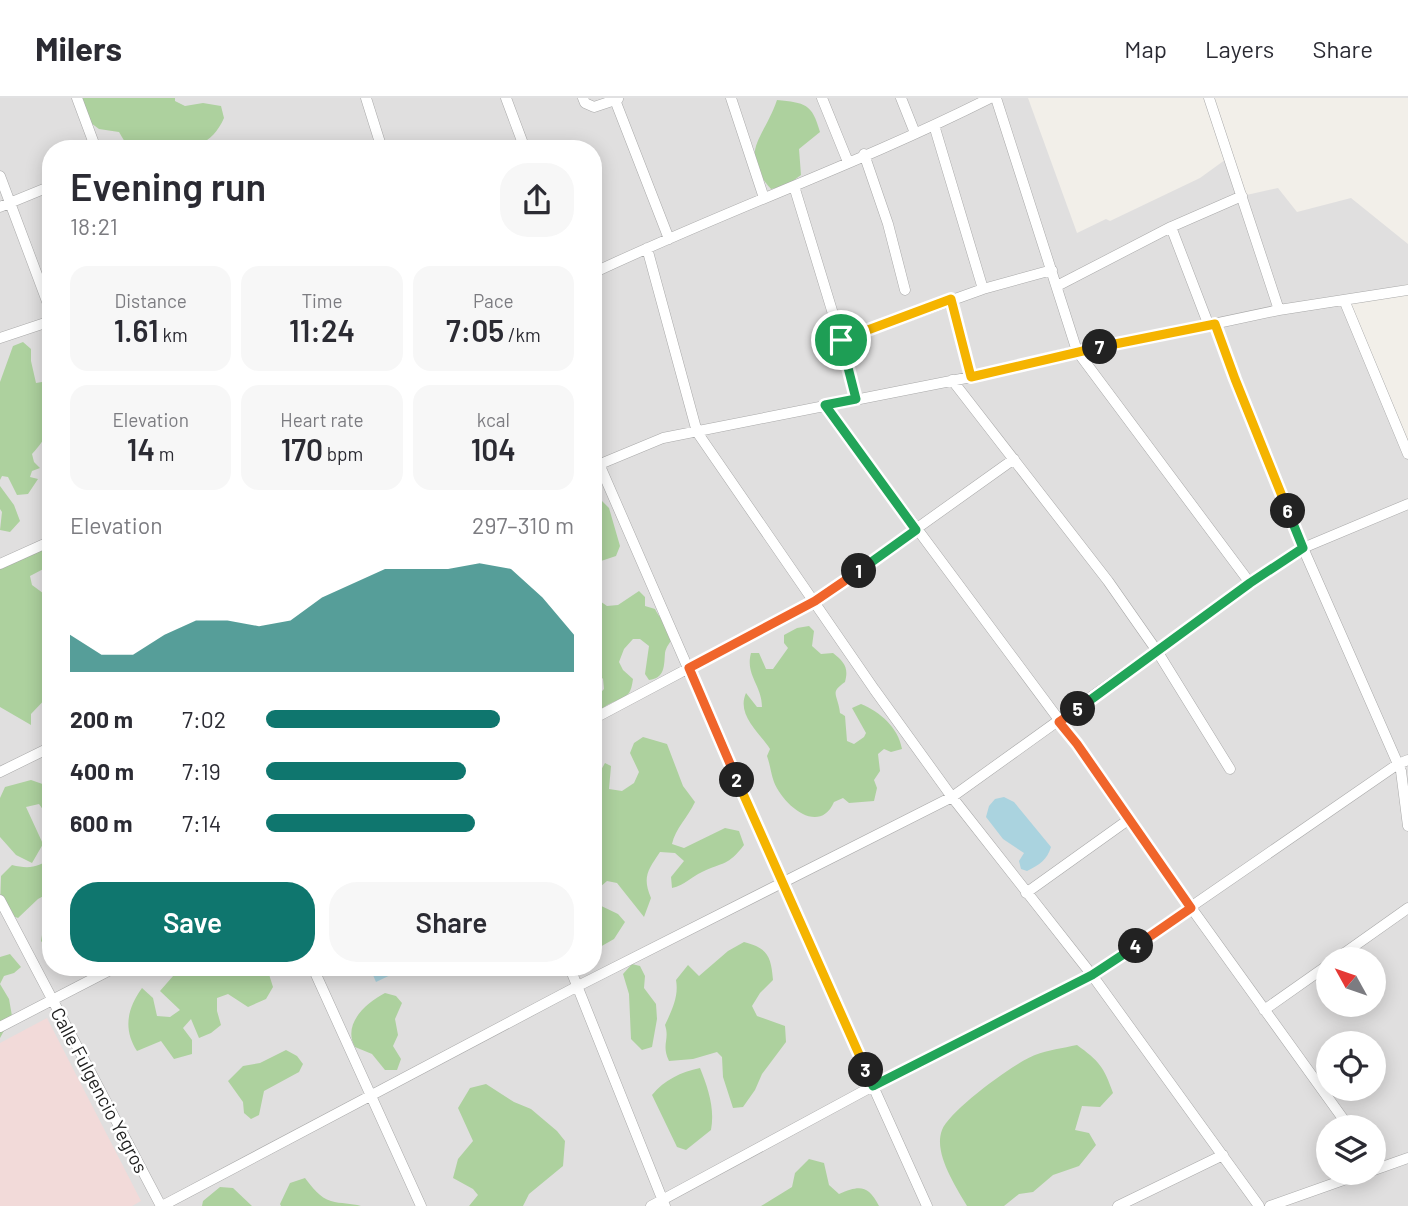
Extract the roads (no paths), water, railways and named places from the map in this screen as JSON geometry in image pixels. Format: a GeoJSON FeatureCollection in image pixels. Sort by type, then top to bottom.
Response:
{"type":"FeatureCollection","features":[{"type":"Feature","properties":{"kind":"street"},"geometry":{"type":"LineString","coordinates":[[77,98],[93,140]]}},
{"type":"Feature","properties":{"kind":"street"},"geometry":{"type":"LineString","coordinates":[[366,98],[379,140]]}},
{"type":"Feature","properties":{"kind":"street"},"geometry":{"type":"LineString","coordinates":[[506,98],[522,140]]}},
{"type":"Feature","properties":{"kind":"street"},"geometry":{"type":"LineString","coordinates":[[583,98],[584,103],[594,107],[618,99],[669,239]]}},
{"type":"Feature","properties":{"kind":"street"},"geometry":{"type":"LineString","coordinates":[[731,98],[764,198]]}},
{"type":"Feature","properties":{"kind":"street"},"geometry":{"type":"LineString","coordinates":[[822,98],[848,162]]}},
{"type":"Feature","properties":{"kind":"street"},"geometry":{"type":"LineString","coordinates":[[901,98],[915,133]]}},
{"type":"Feature","properties":{"kind":"street"},"geometry":{"type":"LineString","coordinates":[[996,98],[1077,351],[1250,583]]}},
{"type":"Feature","properties":{"kind":"street"},"geometry":{"type":"LineString","coordinates":[[1209,98],[1279,310]]}},
{"type":"Feature","properties":{"kind":"street"},"geometry":{"type":"LineString","coordinates":[[602,269],[934,125],[986,99]]}},
{"type":"Feature","properties":{"kind":"street"},"geometry":{"type":"LineString","coordinates":[[934,125],[983,289]]}},
{"type":"Feature","properties":{"kind":"street"},"geometry":{"type":"LineString","coordinates":[[864,154],[888,224],[905,290]]}},
{"type":"Feature","properties":{"kind":"street"},"geometry":{"type":"LineString","coordinates":[[0,176],[5,205],[42,291]]}},
{"type":"Feature","properties":{"kind":"street"},"geometry":{"type":"LineString","coordinates":[[794,186],[856,399]]}},
{"type":"Feature","properties":{"kind":"street"},"geometry":{"type":"LineString","coordinates":[[5,205],[42,190]]}},
{"type":"Feature","properties":{"kind":"street"},"geometry":{"type":"LineString","coordinates":[[1057,286],[1171,227],[1242,196]]}},
{"type":"Feature","properties":{"kind":"street"},"geometry":{"type":"LineString","coordinates":[[1171,227],[1303,548],[1403,762],[1401,771],[1408,826]]}},
{"type":"Feature","properties":{"kind":"street"},"geometry":{"type":"LineString","coordinates":[[647,247],[697,432],[952,797],[1092,975],[1259,1206]]}},
{"type":"Feature","properties":{"kind":"street"},"geometry":{"type":"LineString","coordinates":[[841,340],[951,299],[1052,270]]}},
{"type":"Feature","properties":{"kind":"street"},"geometry":{"type":"LineString","coordinates":[[602,463],[663,438],[971,377],[1077,351],[1279,310],[1408,290]]}},
{"type":"Feature","properties":{"kind":"street"},"geometry":{"type":"LineString","coordinates":[[951,299],[971,377]]}},
{"type":"Feature","properties":{"kind":"street"},"geometry":{"type":"LineString","coordinates":[[1344,300],[1408,454]]}},
{"type":"Feature","properties":{"kind":"street"},"geometry":{"type":"LineString","coordinates":[[0,338],[42,324]]}},
{"type":"Feature","properties":{"kind":"street"},"geometry":{"type":"LineString","coordinates":[[952,380],[1108,582],[1157,651],[1230,768]]}},
{"type":"Feature","properties":{"kind":"street"},"geometry":{"type":"LineString","coordinates":[[825,405],[1077,744],[1128,820],[1340,1115]]}},
{"type":"Feature","properties":{"kind":"street"},"geometry":{"type":"LineString","coordinates":[[602,714],[815,601],[1014,459]]}},
{"type":"Feature","properties":{"kind":"street"},"geometry":{"type":"LineString","coordinates":[[602,476],[927,1206]]}},
{"type":"Feature","properties":{"kind":"street"},"geometry":{"type":"LineString","coordinates":[[602,974],[952,797],[1250,583],[1303,548],[1408,504]]}},
{"type":"Feature","properties":{"kind":"street"},"geometry":{"type":"LineString","coordinates":[[0,564],[42,545]]}},
{"type":"Feature","properties":{"kind":"street"},"geometry":{"type":"LineString","coordinates":[[0,772],[42,751]]}},
{"type":"Feature","properties":{"kind":"street"},"geometry":{"type":"LineString","coordinates":[[651,1206],[664,1203],[873,1086],[1092,975],[1403,762]]}},
{"type":"Feature","properties":{"kind":"street"},"geometry":{"type":"LineString","coordinates":[[1026,893],[1128,820]]}},
{"type":"Feature","properties":{"kind":"street","name":"Calle Fulgencio Yegros"},"geometry":{"type":"LineString","coordinates":[[0,900],[161,1206]]}},
{"type":"Feature","properties":{"kind":"street"},"geometry":{"type":"LineString","coordinates":[[1353,947],[1408,908]]}},
{"type":"Feature","properties":{"kind":"street"},"geometry":{"type":"LineString","coordinates":[[1264,1010],[1316,973]]}},
{"type":"Feature","properties":{"kind":"street"},"geometry":{"type":"LineString","coordinates":[[0,1027],[99,976]]}},
{"type":"Feature","properties":{"kind":"street"},"geometry":{"type":"LineString","coordinates":[[317,976],[421,1206]]}},
{"type":"Feature","properties":{"kind":"street"},"geometry":{"type":"LineString","coordinates":[[574,976],[664,1203]]}},
{"type":"Feature","properties":{"kind":"street"},"geometry":{"type":"LineString","coordinates":[[161,1206],[598,976]]}},
{"type":"Feature","properties":{"kind":"street"},"geometry":{"type":"LineString","coordinates":[[1118,1206],[1223,1155]]}},
{"type":"Feature","properties":{"kind":"street"},"geometry":{"type":"LineString","coordinates":[[1386,1164],[1408,1158]]}},
{"type":"Feature","properties":{"kind":"street"},"geometry":{"type":"LineString","coordinates":[[1270,1206],[1329,1185]]}},
{"type":"Feature","properties":{"kind":"water"},"geometry":{"type":"Polygon","coordinates":[[[1004,797],[1014,802],[1051,847],[1042,862],[1027,871],[1021,869],[1019,861],[1024,853],[1003,839],[986,817],[989,806],[995,799],[1004,797]]]}},
{"type":"Feature","properties":{"kind":"water"},"geometry":{"type":"Polygon","coordinates":[[[373,976],[388,976],[376,982],[373,976]]]}}]}
